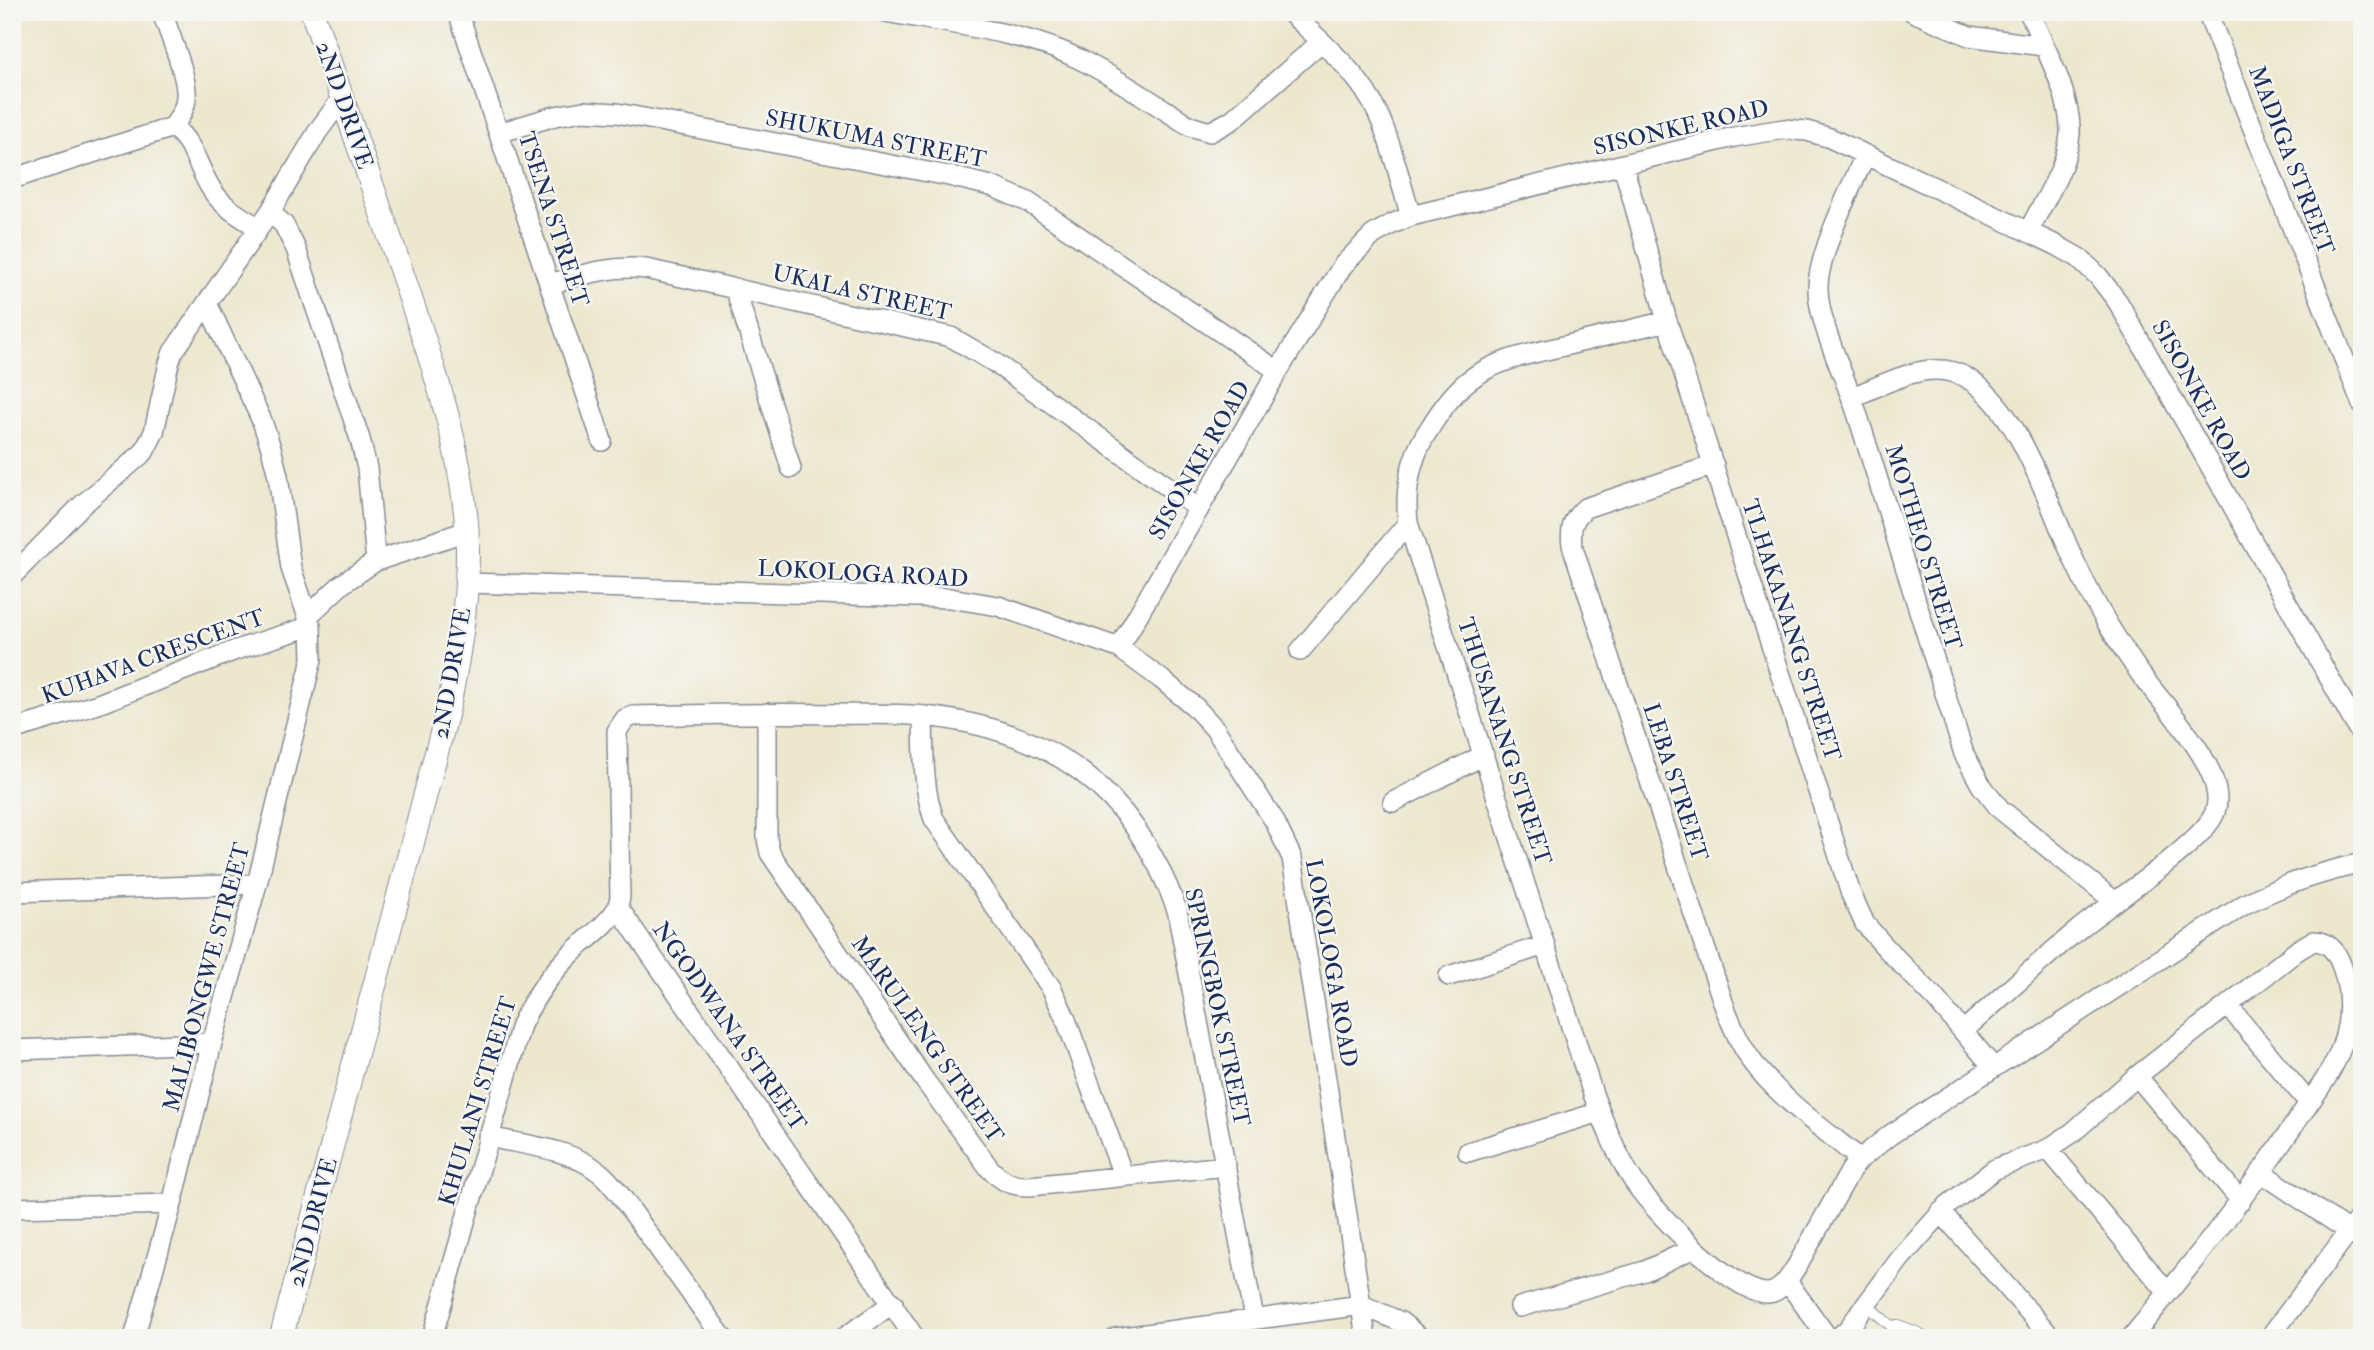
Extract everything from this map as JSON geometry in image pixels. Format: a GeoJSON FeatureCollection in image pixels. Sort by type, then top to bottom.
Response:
{"type":"FeatureCollection","features":[{"type":"Feature","properties":{"kind":"street"},"geometry":{"type":"LineString","coordinates":[[12,180],[173,127],[185,107],[187,96],[162,12]]}},
{"type":"Feature","properties":{"kind":"street","name":"2ND DRIVE"},"geometry":{"type":"LineString","coordinates":[[281,1338],[448,709],[460,647],[466,583],[467,531],[457,456],[439,385],[312,12]]}},
{"type":"Feature","properties":{"kind":"street","name":"TSENA STREET"},"geometry":{"type":"LineString","coordinates":[[457,12],[602,441]]}},
{"type":"Feature","properties":{"kind":"street"},"geometry":{"type":"LineString","coordinates":[[886,12],[1044,45],[1078,58],[1190,126],[1210,132],[1232,120],[1321,42]]}},
{"type":"Feature","properties":{"kind":"street"},"geometry":{"type":"LineString","coordinates":[[1290,12],[1364,89],[1378,113],[1411,216]]}},
{"type":"Feature","properties":{"kind":"street"},"geometry":{"type":"LineString","coordinates":[[1913,12],[1969,36],[2043,46]]}},
{"type":"Feature","properties":{"kind":"street"},"geometry":{"type":"LineString","coordinates":[[2028,232],[2057,176],[2070,133],[2068,107],[2029,12]]}},
{"type":"Feature","properties":{"kind":"street","name":"MADIGA STREET"},"geometry":{"type":"LineString","coordinates":[[2207,12],[2362,404]]}},
{"type":"Feature","properties":{"kind":"street"},"geometry":{"type":"LineString","coordinates":[[12,576],[81,506],[144,452],[154,432],[173,352],[264,220],[343,97]]}},
{"type":"Feature","properties":{"kind":"street","name":"SHUKUMA STREET"},"geometry":{"type":"LineString","coordinates":[[499,133],[555,116],[583,111],[617,113],[991,186],[1028,202],[1073,230],[1278,371]]}},
{"type":"Feature","properties":{"kind":"street"},"geometry":{"type":"LineString","coordinates":[[173,127],[192,148],[216,196],[234,212],[284,225],[296,249],[360,439],[367,468],[376,561]]}},
{"type":"Feature","properties":{"kind":"street","name":"SISONKE ROAD"},"geometry":{"type":"LineString","coordinates":[[1119,648],[1278,371],[1343,265],[1373,235],[1411,216],[1734,137],[1784,129],[1807,131],[1830,138],[2079,258],[2098,276],[2118,302],[2362,736]]}},
{"type":"Feature","properties":{"kind":"street","name":"MOTHEO STREET"},"geometry":{"type":"LineString","coordinates":[[1865,155],[1825,253],[1817,290],[1823,316],[1852,397],[1964,754],[1981,785],[2000,809],[2114,901]]}},
{"type":"Feature","properties":{"kind":"street","name":"TLHAKANANG STREET"},"geometry":{"type":"LineString","coordinates":[[1623,165],[1667,321],[1851,894],[1866,924],[1964,1030],[1993,1067]]}},
{"type":"Feature","properties":{"kind":"street","name":"UKALA STREET"},"geometry":{"type":"LineString","coordinates":[[549,284],[597,270],[625,266],[951,337],[994,362],[1199,509]]}},
{"type":"Feature","properties":{"kind":"street"},"geometry":{"type":"LineString","coordinates":[[735,288],[791,468]]}},
{"type":"Feature","properties":{"kind":"street","name":"MALIBONGWE STREET"},"geometry":{"type":"LineString","coordinates":[[134,1338],[172,1204],[212,1042],[257,884],[312,659],[309,621],[291,568],[278,476],[271,448],[262,421],[207,303]]}},
{"type":"Feature","properties":{"kind":"street","name":"THUSANANG STREET"},"geometry":{"type":"LineString","coordinates":[[1667,321],[1525,355],[1494,365],[1468,381],[1444,407],[1422,439],[1409,471],[1408,523],[1610,1139],[1632,1179],[1660,1216],[1694,1248],[1740,1283],[1766,1293],[1776,1290],[1787,1281]]}},
{"type":"Feature","properties":{"kind":"street"},"geometry":{"type":"LineString","coordinates":[[1852,397],[1920,371],[1935,368],[1964,376],[1980,386],[1995,402],[2038,473],[2072,556],[2109,626],[2207,766],[2215,785],[2215,814],[2208,823],[2169,860],[2114,901],[1964,1030]]}},
{"type":"Feature","properties":{"kind":"street","name":"LEBA STREET"},"geometry":{"type":"LineString","coordinates":[[1714,466],[1585,508],[1573,522],[1570,532],[1572,545],[1725,1008],[1739,1042],[1759,1070],[1785,1097],[1860,1159]]}},
{"type":"Feature","properties":{"kind":"street"},"geometry":{"type":"LineString","coordinates":[[1300,651],[1408,523]]}},
{"type":"Feature","properties":{"kind":"street"},"geometry":{"type":"LineString","coordinates":[[309,621],[342,584],[376,561],[467,531]]}},
{"type":"Feature","properties":{"kind":"street","name":"LOKOLOGA ROAD"},"geometry":{"type":"LineString","coordinates":[[466,583],[950,598],[998,607],[1119,648],[1195,708],[1215,730],[1274,820],[1292,858],[1366,1338]]}},
{"type":"Feature","properties":{"kind":"street","name":"KUHAVA CRESCENT"},"geometry":{"type":"LineString","coordinates":[[12,730],[98,704],[309,621]]}},
{"type":"Feature","properties":{"kind":"street","name":"SPRINGBOK STREET"},"geometry":{"type":"LineString","coordinates":[[618,907],[617,731],[620,723],[634,716],[767,713],[923,716],[982,725],[1014,734],[1066,761],[1115,801],[1138,829],[1156,858],[1177,910],[1254,1319]]}},
{"type":"Feature","properties":{"kind":"street","name":"MARULENG STREET"},"geometry":{"type":"LineString","coordinates":[[767,713],[767,839],[770,853],[925,1082],[990,1169],[1002,1181],[1015,1186],[1030,1186],[1226,1166]]}},
{"type":"Feature","properties":{"kind":"street"},"geometry":{"type":"LineString","coordinates":[[923,716],[925,779],[928,802],[934,819],[1052,989],[1065,1017],[1123,1175]]}},
{"type":"Feature","properties":{"kind":"street"},"geometry":{"type":"LineString","coordinates":[[1394,802],[1484,755]]}},
{"type":"Feature","properties":{"kind":"street"},"geometry":{"type":"LineString","coordinates":[[1828,1338],[1787,1281],[1860,1159],[1890,1135],[2245,904],[2281,886],[2319,873],[2362,863]]}},
{"type":"Feature","properties":{"kind":"street"},"geometry":{"type":"LineString","coordinates":[[12,892],[257,884]]}},
{"type":"Feature","properties":{"kind":"street","name":"KHULANI STREET"},"geometry":{"type":"LineString","coordinates":[[435,1337],[521,1025],[534,996],[552,974],[604,925],[618,907]]}},
{"type":"Feature","properties":{"kind":"street","name":"NGODWANA STREET"},"geometry":{"type":"LineString","coordinates":[[618,907],[915,1338]]}},
{"type":"Feature","properties":{"kind":"street"},"geometry":{"type":"LineString","coordinates":[[1838,1338],[1867,1306],[1900,1259],[1941,1212],[1972,1185],[1995,1169],[2048,1149],[2072,1133],[2137,1076],[2306,944],[2320,942],[2333,949],[2338,956],[2347,985],[2346,1030],[2337,1058],[2262,1173],[2131,1338]]}},
{"type":"Feature","properties":{"kind":"street"},"geometry":{"type":"LineString","coordinates":[[1449,976],[1545,945]]}},
{"type":"Feature","properties":{"kind":"street"},"geometry":{"type":"LineString","coordinates":[[2228,1006],[2309,1103]]}},
{"type":"Feature","properties":{"kind":"street"},"geometry":{"type":"LineString","coordinates":[[12,1050],[212,1042]]}},
{"type":"Feature","properties":{"kind":"street"},"geometry":{"type":"LineString","coordinates":[[2137,1076],[2241,1201]]}},
{"type":"Feature","properties":{"kind":"street"},"geometry":{"type":"LineString","coordinates":[[1468,1152],[1600,1112]]}},
{"type":"Feature","properties":{"kind":"street"},"geometry":{"type":"LineString","coordinates":[[488,1137],[561,1153],[599,1172],[618,1192],[723,1338]]}},
{"type":"Feature","properties":{"kind":"street"},"geometry":{"type":"LineString","coordinates":[[2048,1149],[2168,1293]]}},
{"type":"Feature","properties":{"kind":"street"},"geometry":{"type":"LineString","coordinates":[[2262,1173],[2356,1236]]}},
{"type":"Feature","properties":{"kind":"street"},"geometry":{"type":"LineString","coordinates":[[12,1208],[172,1204]]}},
{"type":"Feature","properties":{"kind":"street"},"geometry":{"type":"LineString","coordinates":[[1941,1212],[2052,1338]]}},
{"type":"Feature","properties":{"kind":"street"},"geometry":{"type":"LineString","coordinates":[[2269,1338],[2356,1236],[2362,1214]]}},
{"type":"Feature","properties":{"kind":"street"},"geometry":{"type":"LineString","coordinates":[[1520,1307],[1645,1271],[1694,1248]]}},
{"type":"Feature","properties":{"kind":"street"},"geometry":{"type":"LineString","coordinates":[[844,1338],[892,1303]]}},
{"type":"Feature","properties":{"kind":"street"},"geometry":{"type":"LineString","coordinates":[[1117,1338],[1362,1305],[1401,1322],[1420,1338]]}},
{"type":"Feature","properties":{"kind":"lane"},"geometry":{"type":"LineString","coordinates":[[1867,1306],[1891,1326],[1898,1325],[1919,1333]]}}]}
